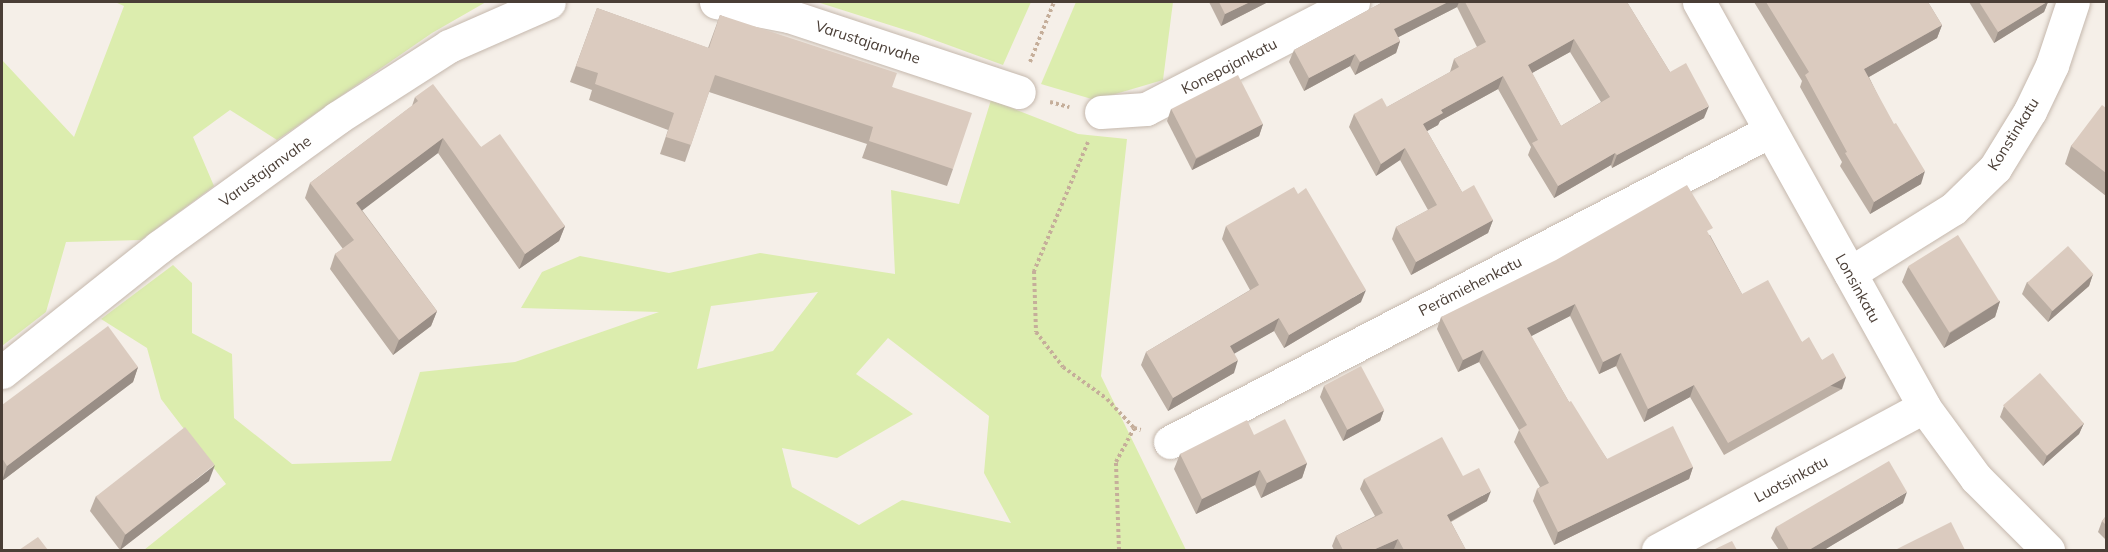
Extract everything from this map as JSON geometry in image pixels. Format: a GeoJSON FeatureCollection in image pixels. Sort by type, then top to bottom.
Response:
{"type":"FeatureCollection","features":[{"type":"Feature","properties":{"kind":"street","name":"Varustajanvahe"},"geometry":{"type":"LineString","coordinates":[[2,372],[159,247],[337,118],[450,46],[549,2]]}},
{"type":"Feature","properties":{"kind":"street","name":"Varustajanvahe"},"geometry":{"type":"LineString","coordinates":[[716,2],[789,16],[1019,92]]}},
{"type":"Feature","properties":{"kind":"street","name":"Konepajankatu"},"geometry":{"type":"LineString","coordinates":[[1101,112],[1146,109],[1353,2]]}},
{"type":"Feature","properties":{"kind":"street","name":"Lonsinkatu"},"geometry":{"type":"LineString","coordinates":[[1699,2],[1924,407],[1976,478],[2048,550]]}},
{"type":"Feature","properties":{"kind":"street","name":"Konstinkatu"},"geometry":{"type":"LineString","coordinates":[[1850,273],[1953,209],[1995,168],[2030,111],[2052,65],[2073,2]]}},
{"type":"Feature","properties":{"kind":"street","name":"Perämiehenkatu"},"geometry":{"type":"LineString","coordinates":[[1170,442],[1770,131]]}},
{"type":"Feature","properties":{"kind":"street","name":"Luotsinkatu"},"geometry":{"type":"LineString","coordinates":[[1658,550],[1924,407]]}},
{"type":"Feature","properties":{"kind":"path"},"geometry":{"type":"LineString","coordinates":[[1054,2],[1019,92],[1059,105],[1101,112],[1034,271],[1036,332],[1063,367],[1107,399],[1134,428],[1170,442]]}},
{"type":"Feature","properties":{"kind":"path"},"geometry":{"type":"LineString","coordinates":[[1119,550],[1116,462],[1134,428]]}},
{"type":"Feature","properties":{"kind":"green space"},"geometry":{"type":"Polygon","coordinates":[[[115,2],[486,2],[432,33],[277,140],[230,110],[193,137],[214,186],[141,240],[66,242],[46,312],[2,346],[2,60],[74,137],[124,6],[115,2]]]}},
{"type":"Feature","properties":{"kind":"green space"},"geometry":{"type":"Polygon","coordinates":[[[817,2],[1031,2],[1003,65],[918,34],[817,2]]]}},
{"type":"Feature","properties":{"kind":"green space"},"geometry":{"type":"Polygon","coordinates":[[[1076,2],[1173,2],[1163,80],[1095,100],[1041,84],[1076,2]]]}},
{"type":"Feature","properties":{"kind":"green space"},"geometry":{"type":"Polygon","coordinates":[[[991,100],[1078,134],[1127,139],[1101,376],[1186,550],[144,550],[226,484],[161,399],[147,348],[101,319],[173,265],[192,283],[192,333],[232,354],[234,418],[292,464],[391,461],[420,372],[515,362],[659,312],[521,308],[542,272],[580,256],[669,273],[760,253],[895,274],[891,190],[959,204],[991,100]],[[818,292],[711,306],[697,369],[773,351],[818,292]],[[888,338],[856,374],[913,414],[837,458],[782,448],[792,487],[859,525],[902,500],[1011,523],[984,473],[989,416],[888,338]]]}},
{"type":"Feature","properties":{"kind":"building"},"geometry":{"type":"Polygon","coordinates":[[[1219,2],[1250,2],[1225,14],[1219,2]]]}},
{"type":"Feature","properties":{"kind":"building"},"geometry":{"type":"Polygon","coordinates":[[[1383,2],[1448,2],[1394,29],[1400,41],[1360,62],[1355,54],[1309,78],[1294,50],[1383,2]]]}},
{"type":"Feature","properties":{"kind":"building"},"geometry":{"type":"Polygon","coordinates":[[[1465,2],[1627,2],[1670,72],[1686,63],[1709,106],[1617,155],[1615,153],[1558,186],[1532,143],[1538,140],[1503,76],[1441,110],[1443,113],[1423,124],[1462,192],[1474,185],[1493,220],[1416,262],[1396,227],[1437,205],[1405,148],[1381,164],[1354,114],[1382,98],[1387,107],[1459,67],[1454,59],[1486,42],[1465,2]],[[1574,39],[1528,65],[1561,126],[1610,97],[1574,39]]]}},
{"type":"Feature","properties":{"kind":"building"},"geometry":{"type":"Polygon","coordinates":[[[1766,2],[1928,2],[1942,25],[1864,69],[1894,124],[1896,123],[1925,171],[1874,202],[1845,153],[1847,152],[1805,75],[1809,72],[1766,2]]]}},
{"type":"Feature","properties":{"kind":"building"},"geometry":{"type":"Polygon","coordinates":[[[1979,2],[2047,2],[1998,32],[1979,2]]]}},
{"type":"Feature","properties":{"kind":"building"},"geometry":{"type":"Polygon","coordinates":[[[597,8],[709,48],[720,15],[897,73],[892,87],[972,113],[953,169],[869,141],[873,127],[715,75],[691,145],[666,137],[674,113],[595,84],[598,73],[576,66],[597,8]]]}},
{"type":"Feature","properties":{"kind":"building"},"geometry":{"type":"Polygon","coordinates":[[[1238,75],[1263,124],[1196,158],[1171,109],[1238,75]]]}},
{"type":"Feature","properties":{"kind":"building"},"geometry":{"type":"Polygon","coordinates":[[[433,84],[481,147],[500,134],[565,226],[525,254],[443,138],[356,203],[437,311],[399,340],[335,254],[354,240],[310,183],[418,101],[415,97],[433,84]]]}},
{"type":"Feature","properties":{"kind":"building"},"geometry":{"type":"Polygon","coordinates":[[[2102,105],[2106,108],[2106,173],[2071,146],[2102,105]]]}},
{"type":"Feature","properties":{"kind":"building"},"geometry":{"type":"Polygon","coordinates":[[[1687,185],[1713,228],[1707,231],[1742,294],[1768,280],[1802,342],[1809,337],[1822,360],[1833,353],[1846,377],[1728,443],[1694,385],[1648,409],[1621,353],[1603,362],[1575,304],[1527,328],[1569,402],[1571,401],[1607,459],[1673,426],[1693,467],[1558,532],[1537,489],[1549,483],[1519,430],[1527,425],[1483,350],[1463,360],[1441,317],[1556,260],[1687,185]]]}},
{"type":"Feature","properties":{"kind":"building"},"geometry":{"type":"Polygon","coordinates":[[[1294,187],[1298,194],[1306,188],[1366,290],[1289,335],[1279,318],[1230,346],[1238,360],[1173,398],[1146,352],[1259,285],[1226,226],[1294,187]]]}},
{"type":"Feature","properties":{"kind":"building"},"geometry":{"type":"Polygon","coordinates":[[[1958,235],[1999,301],[1949,332],[1908,266],[1958,235]]]}},
{"type":"Feature","properties":{"kind":"building"},"geometry":{"type":"Polygon","coordinates":[[[2068,246],[2093,274],[2053,311],[2027,283],[2068,246]]]}},
{"type":"Feature","properties":{"kind":"building"},"geometry":{"type":"Polygon","coordinates":[[[108,326],[138,367],[7,466],[2,458],[2,405],[108,326]]]}},
{"type":"Feature","properties":{"kind":"building"},"geometry":{"type":"Polygon","coordinates":[[[1361,366],[1384,410],[1347,430],[1324,386],[1361,366]]]}},
{"type":"Feature","properties":{"kind":"building"},"geometry":{"type":"Polygon","coordinates":[[[2040,373],[2084,424],[2047,456],[2003,405],[2040,373]]]}},
{"type":"Feature","properties":{"kind":"building"},"geometry":{"type":"Polygon","coordinates":[[[1285,419],[1307,463],[1267,483],[1260,470],[1202,499],[1180,454],[1247,420],[1254,435],[1285,419]]]}},
{"type":"Feature","properties":{"kind":"building"},"geometry":{"type":"Polygon","coordinates":[[[185,427],[215,465],[126,534],[96,497],[185,427]]]}},
{"type":"Feature","properties":{"kind":"building"},"geometry":{"type":"Polygon","coordinates":[[[1442,437],[1463,476],[1479,468],[1491,491],[1447,515],[1466,550],[1404,550],[1398,539],[1373,550],[1343,550],[1336,536],[1383,513],[1364,479],[1442,437]]]}},
{"type":"Feature","properties":{"kind":"building"},"geometry":{"type":"Polygon","coordinates":[[[1889,461],[1907,492],[1809,550],[1789,550],[1776,527],[1889,461]]]}},
{"type":"Feature","properties":{"kind":"building"},"geometry":{"type":"Polygon","coordinates":[[[1951,522],[1965,550],[1895,550],[1951,522]]]}},
{"type":"Feature","properties":{"kind":"building"},"geometry":{"type":"Polygon","coordinates":[[[38,537],[48,550],[19,550],[38,537]]]}},
{"type":"Feature","properties":{"kind":"building"},"geometry":{"type":"Polygon","coordinates":[[[1732,541],[1737,550],[1713,550],[1732,541]]]}}]}
